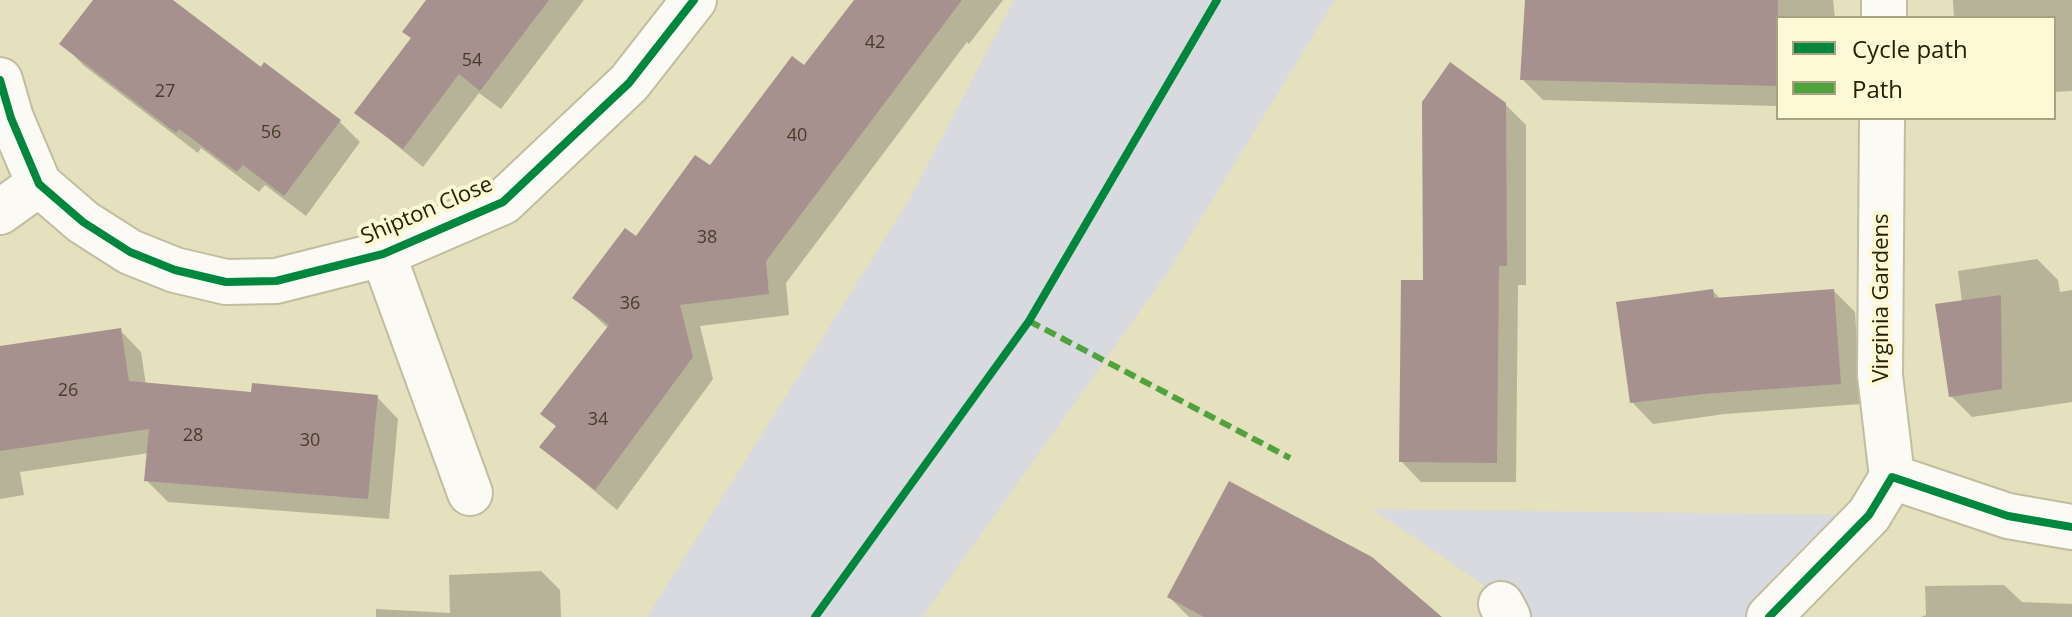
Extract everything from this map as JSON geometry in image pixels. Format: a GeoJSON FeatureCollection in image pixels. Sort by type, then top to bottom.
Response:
{"type":"FeatureCollection","features":[{"type":"Feature","properties":{"kind":"street","name":"Shipton Close"},"geometry":{"type":"LineString","coordinates":[[0,80],[11,118],[39,184],[83,222],[130,252],[175,270],[226,282],[276,281],[383,254],[503,202],[629,83],[694,0]]}},
{"type":"Feature","properties":{"kind":"street","name":"Virginia Gardens"},"geometry":{"type":"LineString","coordinates":[[1882,120],[1880,375],[1892,477]]}},
{"type":"Feature","properties":{"kind":"street"},"geometry":{"type":"LineString","coordinates":[[0,212],[39,184]]}},
{"type":"Feature","properties":{"kind":"street","name":"Shipton Close"},"geometry":{"type":"LineString","coordinates":[[383,254],[470,493]]}},
{"type":"Feature","properties":{"kind":"street"},"geometry":{"type":"LineString","coordinates":[[1769,617],[1869,515],[1892,477],[2008,516],[2072,527]]}},
{"type":"Feature","properties":{"kind":"shaded area"},"geometry":{"type":"Polygon","coordinates":[[[1014,0],[1335,0],[1168,272],[922,617],[647,617],[909,200],[1014,0]]]}},
{"type":"Feature","properties":{"kind":"shaded area"},"geometry":{"type":"Polygon","coordinates":[[[1372,509],[1869,515],[1784,617],[1508,617],[1481,583],[1372,509]]]}},
{"type":"Feature","properties":{"kind":"building"},"geometry":{"type":"Polygon","coordinates":[[[93,0],[173,0],[261,67],[264,62],[341,120],[284,196],[243,165],[237,172],[179,129],[176,133],[59,44],[93,0]]]}},
{"type":"Feature","properties":{"kind":"building"},"geometry":{"type":"Polygon","coordinates":[[[426,0],[549,0],[480,91],[459,74],[403,149],[354,113],[411,38],[402,32],[426,0]]]}},
{"type":"Feature","properties":{"kind":"building"},"geometry":{"type":"Polygon","coordinates":[[[854,0],[962,0],[766,261],[769,294],[680,305],[693,357],[595,490],[539,447],[556,426],[540,414],[609,325],[572,298],[625,228],[636,236],[695,155],[710,165],[792,56],[804,65],[854,0]]]}},
{"type":"Feature","properties":{"kind":"building"},"geometry":{"type":"Polygon","coordinates":[[[1525,0],[1778,0],[1776,86],[1520,80],[1525,0]]]}},
{"type":"Feature","properties":{"kind":"building"},"geometry":{"type":"Polygon","coordinates":[[[1450,62],[1506,103],[1507,266],[1499,266],[1497,463],[1399,462],[1401,280],[1423,280],[1422,102],[1450,62]]]}},
{"type":"Feature","properties":{"kind":"building"},"geometry":{"type":"Polygon","coordinates":[[[1713,289],[1714,298],[1834,289],[1841,384],[1703,394],[1630,403],[1616,302],[1713,289]]]}},
{"type":"Feature","properties":{"kind":"building"},"geometry":{"type":"Polygon","coordinates":[[[2001,295],[2002,389],[1949,397],[1935,304],[2001,295]]]}},
{"type":"Feature","properties":{"kind":"building"},"geometry":{"type":"Polygon","coordinates":[[[121,328],[129,381],[251,392],[252,383],[378,395],[368,499],[144,481],[149,429],[0,451],[0,346],[121,328]]]}},
{"type":"Feature","properties":{"kind":"building"},"geometry":{"type":"Polygon","coordinates":[[[1229,481],[1372,557],[1442,617],[1204,617],[1167,597],[1229,481]]]}},
{"type":"Feature","properties":{"kind":"marked path"},"geometry":{"type":"LineString","coordinates":[[1029,321],[1290,458]]}},
{"type":"Feature","properties":{"kind":"cycle path"},"geometry":{"type":"LineString","coordinates":[[0,80],[11,118],[39,184],[83,222],[130,252],[175,270],[226,282],[276,281],[383,254],[503,202],[629,83],[694,0]]}},
{"type":"Feature","properties":{"kind":"cycle path"},"geometry":{"type":"LineString","coordinates":[[815,617],[1029,321],[1217,0]]}},
{"type":"Feature","properties":{"kind":"cycle path"},"geometry":{"type":"LineString","coordinates":[[1769,617],[1869,515],[1892,477],[2008,516],[2072,527]]}}]}
